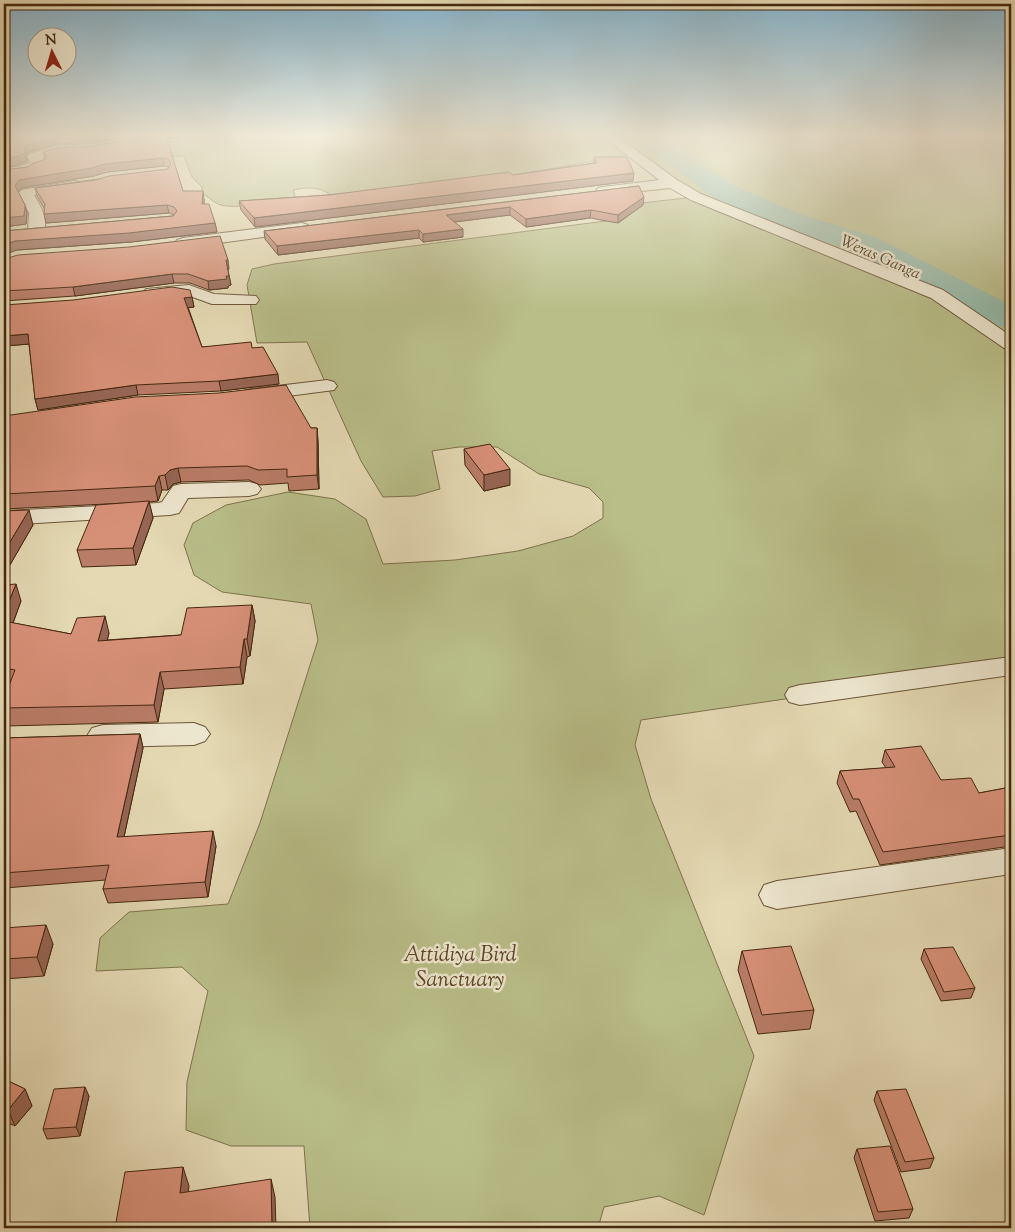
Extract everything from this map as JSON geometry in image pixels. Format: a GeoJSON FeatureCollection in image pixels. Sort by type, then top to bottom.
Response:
{"type":"FeatureCollection","features":[{"type":"Feature","properties":{"kind":"street"},"geometry":{"type":"LineString","coordinates":[[26,193],[37,213],[36,231]]}},
{"type":"Feature","properties":{"kind":"street"},"geometry":{"type":"LineString","coordinates":[[690,193],[937,294],[1011,344]]}},
{"type":"Feature","properties":{"kind":"street"},"geometry":{"type":"LineString","coordinates":[[170,244],[316,227]]}},
{"type":"Feature","properties":{"kind":"street"},"geometry":{"type":"LineString","coordinates":[[20,232],[55,229]]}},
{"type":"Feature","properties":{"kind":"street"},"geometry":{"type":"LineString","coordinates":[[134,295],[189,290],[212,299],[250,300]]}},
{"type":"Feature","properties":{"kind":"street"},"geometry":{"type":"LineString","coordinates":[[230,398],[327,386]]}},
{"type":"Feature","properties":{"kind":"street"},"geometry":{"type":"LineString","coordinates":[[4,518],[158,510],[170,508],[181,491],[249,489]]}},
{"type":"Feature","properties":{"kind":"street"},"geometry":{"type":"LineString","coordinates":[[800,695],[1011,666]]}},
{"type":"Feature","properties":{"kind":"street"},"geometry":{"type":"LineString","coordinates":[[80,737],[194,734]]}},
{"type":"Feature","properties":{"kind":"street"},"geometry":{"type":"LineString","coordinates":[[777,895],[1011,860]]}},
{"type":"Feature","properties":{"kind":"green space","name":"Attidiya Bird Sanctuary"},"geometry":{"type":"Polygon","coordinates":[[[203,193],[295,195],[293,200],[276,203],[233,206],[218,204],[203,193]]]}},
{"type":"Feature","properties":{"kind":"green space","name":"Attidiya Bird Sanctuary"},"geometry":{"type":"Polygon","coordinates":[[[690,193],[1011,193],[1011,666],[641,720],[635,745],[651,799],[754,1056],[704,1215],[659,1196],[604,1207],[598,1228],[310,1228],[304,1146],[231,1146],[186,1130],[187,1082],[208,991],[182,967],[96,971],[100,938],[129,912],[228,904],[260,823],[318,640],[311,604],[222,592],[194,575],[184,545],[193,523],[226,505],[288,492],[335,499],[366,519],[383,564],[455,560],[518,551],[573,536],[603,518],[603,502],[589,488],[539,474],[497,447],[459,447],[432,451],[440,489],[415,496],[383,497],[361,461],[307,342],[257,343],[247,285],[252,269],[274,264],[621,219],[632,204],[695,197],[690,193]]]}},
{"type":"Feature","properties":{"kind":"building"},"geometry":{"type":"Polygon","coordinates":[[[4,193],[19,193],[25,205],[24,216],[4,218],[4,193]]]}},
{"type":"Feature","properties":{"kind":"building"},"geometry":{"type":"Polygon","coordinates":[[[38,193],[203,193],[202,204],[209,204],[215,223],[129,233],[15,241],[4,245],[4,231],[173,216],[177,211],[174,207],[167,205],[44,214],[45,204],[38,193]]]}},
{"type":"Feature","properties":{"kind":"building"},"geometry":{"type":"Polygon","coordinates":[[[461,193],[254,218],[239,201],[329,195],[461,193]]]}},
{"type":"Feature","properties":{"kind":"building"},"geometry":{"type":"Polygon","coordinates":[[[577,193],[642,193],[644,197],[618,215],[591,210],[526,219],[510,207],[446,215],[463,229],[423,234],[419,230],[277,246],[264,231],[577,193]]]}},
{"type":"Feature","properties":{"kind":"building"},"geometry":{"type":"Polygon","coordinates":[[[220,236],[228,260],[226,260],[229,276],[226,276],[227,279],[208,281],[188,274],[172,274],[73,287],[4,291],[4,259],[18,255],[129,247],[220,236]]]}},
{"type":"Feature","properties":{"kind":"building"},"geometry":{"type":"Polygon","coordinates":[[[172,287],[190,290],[192,297],[184,298],[202,347],[251,342],[252,348],[263,347],[278,374],[219,381],[136,385],[35,399],[28,334],[4,336],[4,305],[73,300],[172,287]]]}},
{"type":"Feature","properties":{"kind":"building"},"geometry":{"type":"Polygon","coordinates":[[[286,385],[311,428],[317,428],[317,475],[287,477],[287,469],[258,470],[247,466],[178,468],[159,476],[155,486],[4,494],[4,416],[135,397],[219,393],[286,385]]]}},
{"type":"Feature","properties":{"kind":"building"},"geometry":{"type":"Polygon","coordinates":[[[490,444],[510,469],[484,475],[464,449],[490,444]]]}},
{"type":"Feature","properties":{"kind":"building"},"geometry":{"type":"Polygon","coordinates":[[[149,501],[133,548],[77,550],[96,505],[149,501]]]}},
{"type":"Feature","properties":{"kind":"building"},"geometry":{"type":"Polygon","coordinates":[[[29,510],[4,552],[4,511],[29,510]]]}},
{"type":"Feature","properties":{"kind":"building"},"geometry":{"type":"Polygon","coordinates":[[[16,584],[4,614],[4,585],[16,584]]]}},
{"type":"Feature","properties":{"kind":"building"},"geometry":{"type":"Polygon","coordinates":[[[252,605],[247,639],[244,639],[240,667],[160,672],[154,705],[4,708],[4,699],[15,670],[4,668],[4,621],[71,634],[77,618],[105,616],[98,641],[181,635],[187,608],[252,605]]]}},
{"type":"Feature","properties":{"kind":"building"},"geometry":{"type":"Polygon","coordinates":[[[140,734],[117,837],[213,831],[205,882],[103,889],[109,865],[4,873],[4,738],[140,734]]]}},
{"type":"Feature","properties":{"kind":"building"},"geometry":{"type":"Polygon","coordinates":[[[921,746],[941,780],[971,778],[979,793],[1011,787],[1011,835],[883,852],[859,799],[853,799],[840,771],[895,767],[885,750],[921,746]]]}},
{"type":"Feature","properties":{"kind":"building"},"geometry":{"type":"Polygon","coordinates":[[[46,925],[37,957],[4,959],[4,928],[46,925]]]}},
{"type":"Feature","properties":{"kind":"building"},"geometry":{"type":"Polygon","coordinates":[[[791,946],[814,1010],[762,1015],[742,951],[791,946]]]}},
{"type":"Feature","properties":{"kind":"building"},"geometry":{"type":"Polygon","coordinates":[[[953,947],[975,988],[944,992],[924,949],[953,947]]]}},
{"type":"Feature","properties":{"kind":"building"},"geometry":{"type":"Polygon","coordinates":[[[4,1079],[25,1089],[8,1110],[4,1108],[4,1079]]]}},
{"type":"Feature","properties":{"kind":"building"},"geometry":{"type":"Polygon","coordinates":[[[85,1087],[76,1127],[43,1129],[54,1089],[85,1087]]]}},
{"type":"Feature","properties":{"kind":"building"},"geometry":{"type":"Polygon","coordinates":[[[906,1089],[934,1158],[905,1162],[877,1091],[906,1089]]]}},
{"type":"Feature","properties":{"kind":"building"},"geometry":{"type":"Polygon","coordinates":[[[890,1146],[913,1209],[878,1212],[857,1149],[890,1146]]]}},
{"type":"Feature","properties":{"kind":"building"},"geometry":{"type":"Polygon","coordinates":[[[183,1167],[180,1193],[271,1179],[272,1228],[115,1228],[125,1172],[183,1167]]]}},
{"type":"Feature","properties":{"kind":"waterway","name":"Weras Ganga"},"geometry":{"type":"LineString","coordinates":[[727,193],[794,221],[866,245],[1011,319]]}}]}
